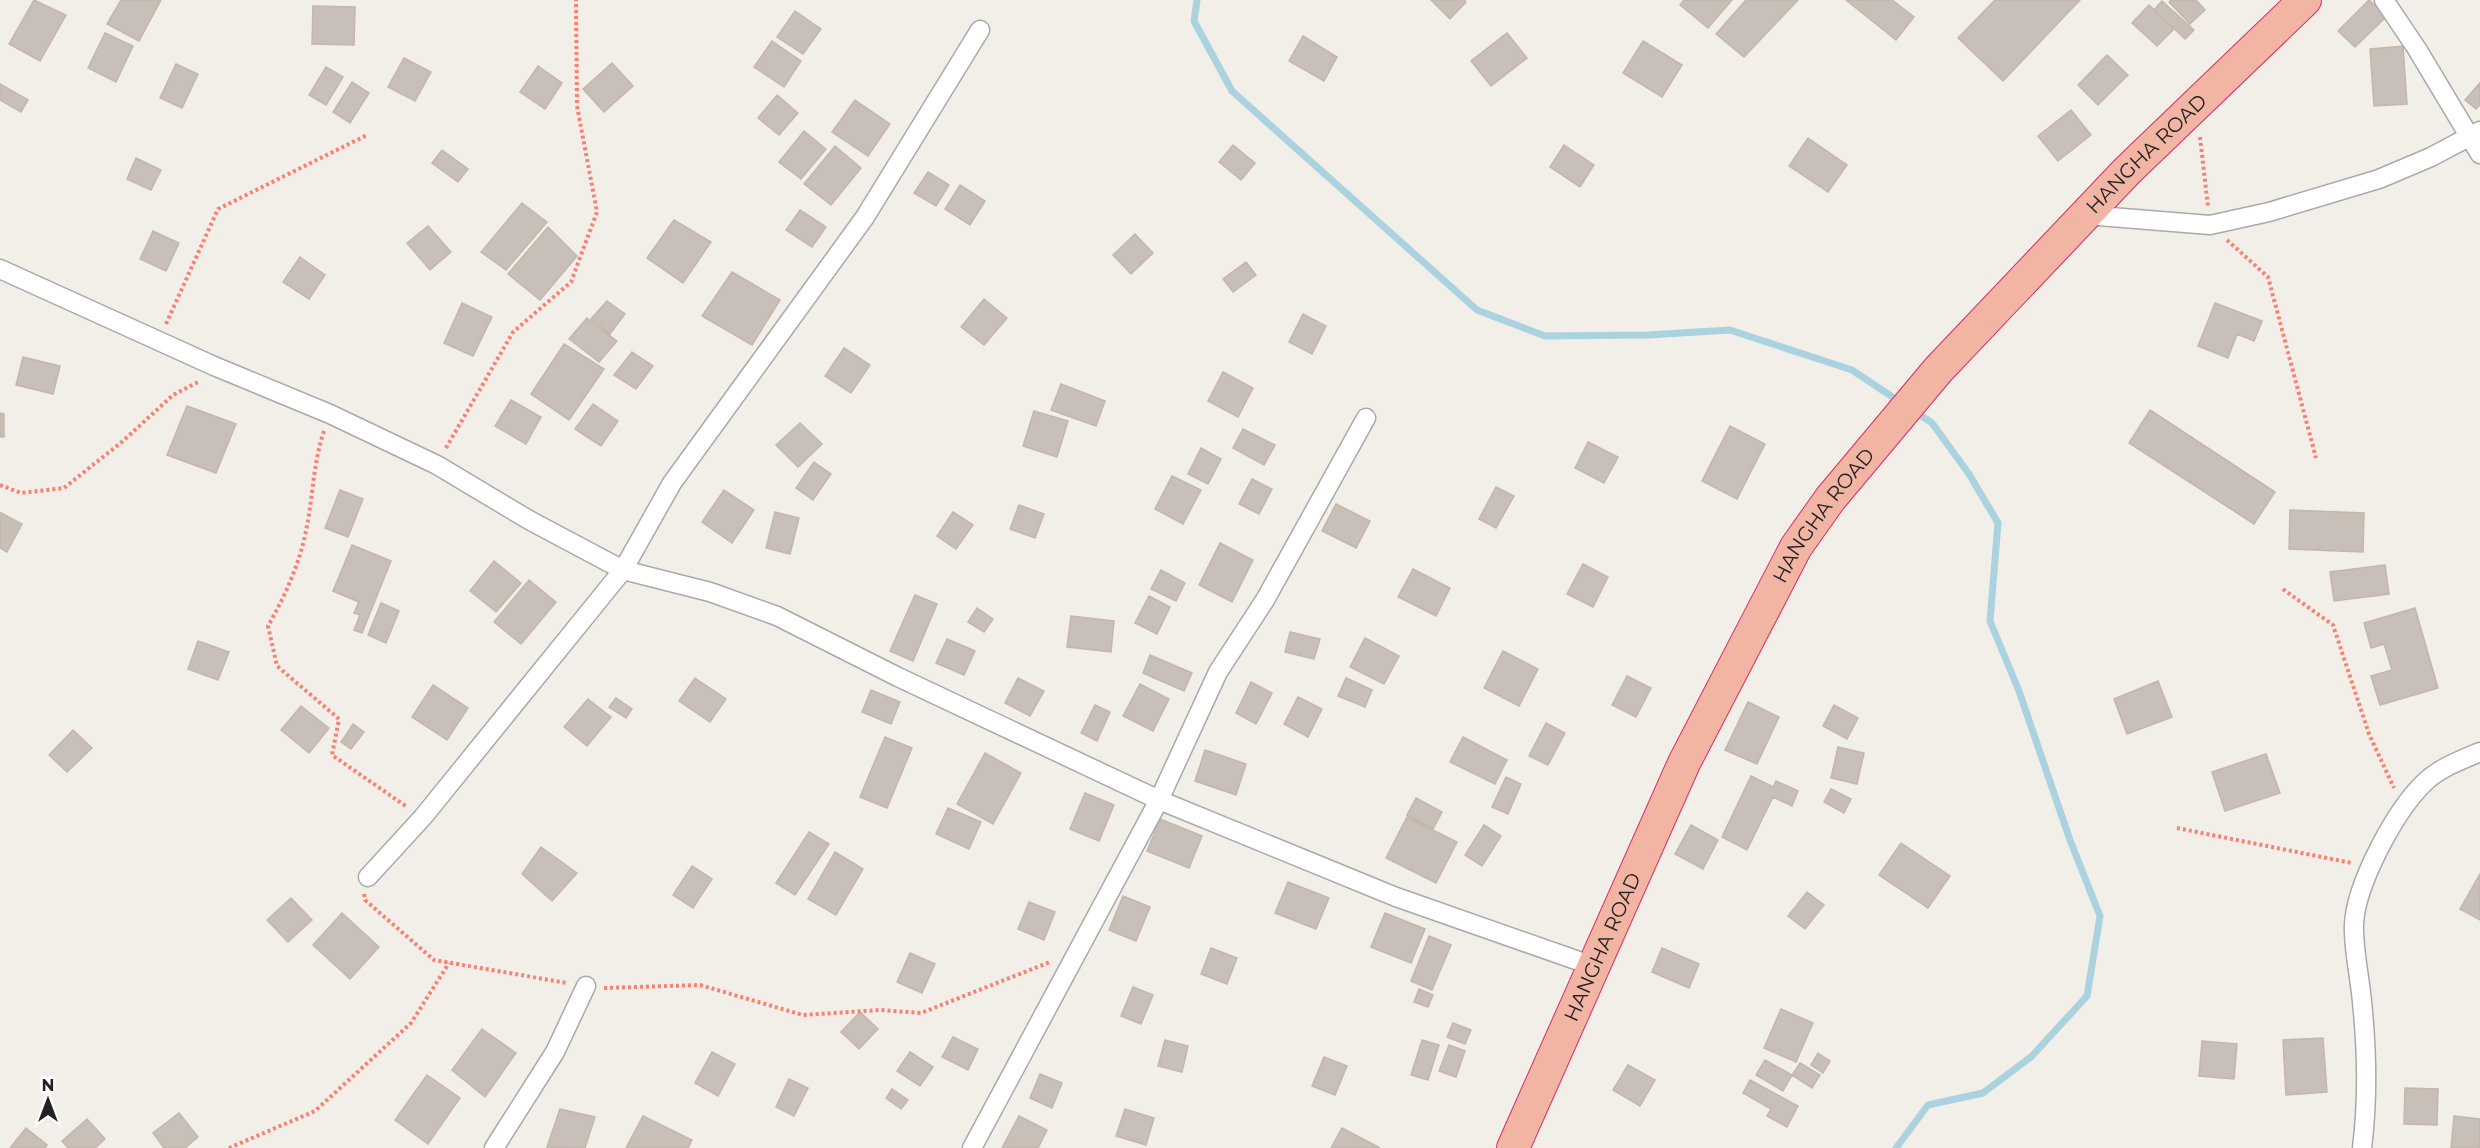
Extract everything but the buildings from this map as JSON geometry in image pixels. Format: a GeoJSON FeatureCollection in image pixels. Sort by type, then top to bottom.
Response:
{"type":"FeatureCollection","features":[{"type":"Feature","properties":{"kind":"highway","name":"HANGHA ROAD"},"geometry":{"type":"LineString","coordinates":[[1513,1148],[1706,717],[1796,547],[1882,433],[1938,370],[2127,171],[2196,108],[2305,0]]}},
{"type":"Feature","properties":{"kind":"street"},"geometry":{"type":"LineString","coordinates":[[2384,0],[2475,134],[2480,154]]}},
{"type":"Feature","properties":{"kind":"street"},"geometry":{"type":"LineString","coordinates":[[368,877],[423,818],[623,570],[672,483],[865,217],[980,30]]}},
{"type":"Feature","properties":{"kind":"street"},"geometry":{"type":"LineString","coordinates":[[2086,215],[2210,225],[2291,206],[2379,179],[2475,134]]}},
{"type":"Feature","properties":{"kind":"street"},"geometry":{"type":"LineString","coordinates":[[0,269],[224,370],[330,414],[436,465],[529,520],[623,570],[710,592],[777,616],[898,677],[1159,800],[1396,897],[1593,966]]}},
{"type":"Feature","properties":{"kind":"street"},"geometry":{"type":"LineString","coordinates":[[972,1148],[1159,800],[1218,672],[1265,600],[1366,418]]}},
{"type":"Feature","properties":{"kind":"street"},"geometry":{"type":"LineString","coordinates":[[2362,1148],[2366,1114],[2363,1016],[2354,925],[2359,897],[2404,807],[2425,782],[2445,768],[2480,752]]}},
{"type":"Feature","properties":{"kind":"street"},"geometry":{"type":"LineString","coordinates":[[494,1148],[555,1052],[586,986]]}},
{"type":"Feature","properties":{"kind":"path"},"geometry":{"type":"LineString","coordinates":[[436,465],[513,332],[571,282],[597,212],[577,106],[576,0]]}},
{"type":"Feature","properties":{"kind":"path"},"geometry":{"type":"LineString","coordinates":[[2196,108],[2210,225],[2268,277],[2316,458]]}},
{"type":"Feature","properties":{"kind":"path"},"geometry":{"type":"LineString","coordinates":[[159,341],[218,209],[366,135]]}},
{"type":"Feature","properties":{"kind":"path"},"geometry":{"type":"LineString","coordinates":[[0,485],[21,493],[64,488],[123,441],[172,395],[224,370]]}},
{"type":"Feature","properties":{"kind":"path"},"geometry":{"type":"LineString","coordinates":[[330,414],[318,448],[306,532],[288,590],[268,626],[277,666],[339,719],[332,755],[423,818]]}},
{"type":"Feature","properties":{"kind":"path"},"geometry":{"type":"LineString","coordinates":[[2283,589],[2333,625],[2369,734],[2404,807]]}},
{"type":"Feature","properties":{"kind":"path"},"geometry":{"type":"LineString","coordinates":[[2177,828],[2372,867]]}},
{"type":"Feature","properties":{"kind":"path"},"geometry":{"type":"LineString","coordinates":[[368,877],[363,888],[365,900],[434,960],[599,988],[700,985],[803,1015],[879,1010],[921,1013],[1079,951]]}},
{"type":"Feature","properties":{"kind":"path"},"geometry":{"type":"LineString","coordinates":[[229,1148],[315,1111],[411,1023],[449,963]]}},
{"type":"Feature","properties":{"kind":"waterway"},"geometry":{"type":"LineString","coordinates":[[1197,0],[1194,21],[1232,91],[1477,310],[1545,336],[1648,335],[1730,330],[1852,370],[1900,402]]}},
{"type":"Feature","properties":{"kind":"waterway"},"geometry":{"type":"LineString","coordinates":[[1896,1148],[1928,1105],[1983,1093],[2032,1056],[2087,996],[2100,916],[2070,840],[2019,691],[1990,621],[1998,523],[1969,474],[1932,423],[1914,411]]}}]}
